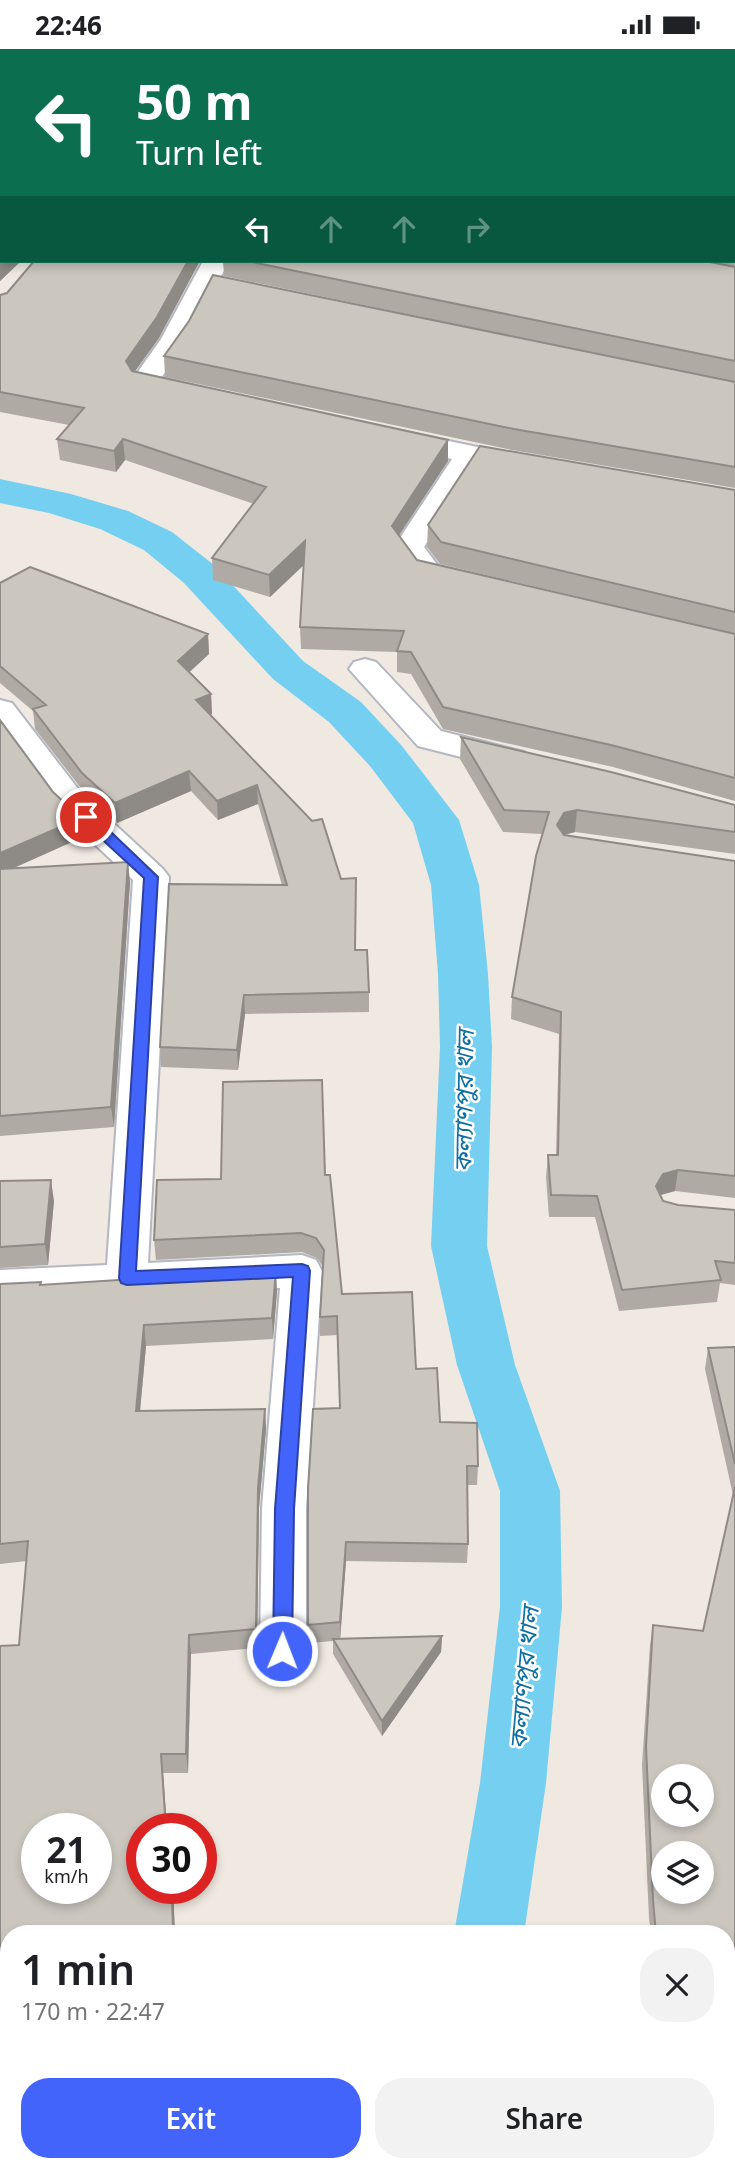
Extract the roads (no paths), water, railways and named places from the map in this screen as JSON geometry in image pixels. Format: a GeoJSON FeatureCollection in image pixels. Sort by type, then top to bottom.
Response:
{"type":"FeatureCollection","features":[{"type":"Feature","properties":{"kind":"street"},"geometry":{"type":"LineString","coordinates":[[208,397],[144,383],[174,341],[211,272],[233,289]]}},
{"type":"Feature","properties":{"kind":"street"},"geometry":{"type":"LineString","coordinates":[[376,435],[551,471]]}},
{"type":"Feature","properties":{"kind":"street"},"geometry":{"type":"LineString","coordinates":[[469,455],[409,547],[428,573],[495,589]]}},
{"type":"Feature","properties":{"kind":"street"},"geometry":{"type":"LineString","coordinates":[[365,669],[430,740],[547,767]]}},
{"type":"Feature","properties":{"kind":"street"},"geometry":{"type":"LineString","coordinates":[[0,710],[70,802],[151,877],[127,1278]]}},
{"type":"Feature","properties":{"kind":"street"},"geometry":{"type":"LineString","coordinates":[[0,1286],[302,1271],[284,1509],[282,1651]]}},
{"type":"Feature","properties":{"kind":"waterway","name":"কল্যাণপুর খাল"},"geometry":{"type":"LineString","coordinates":[[0,491],[57,503],[114,520],[158,541],[199,574],[288,670],[345,712],[386,756],[436,820],[455,885],[463,974],[466,1047],[459,1246],[486,1365],[530,1491],[531,1607],[513,1783],[490,1925]]}}]}
